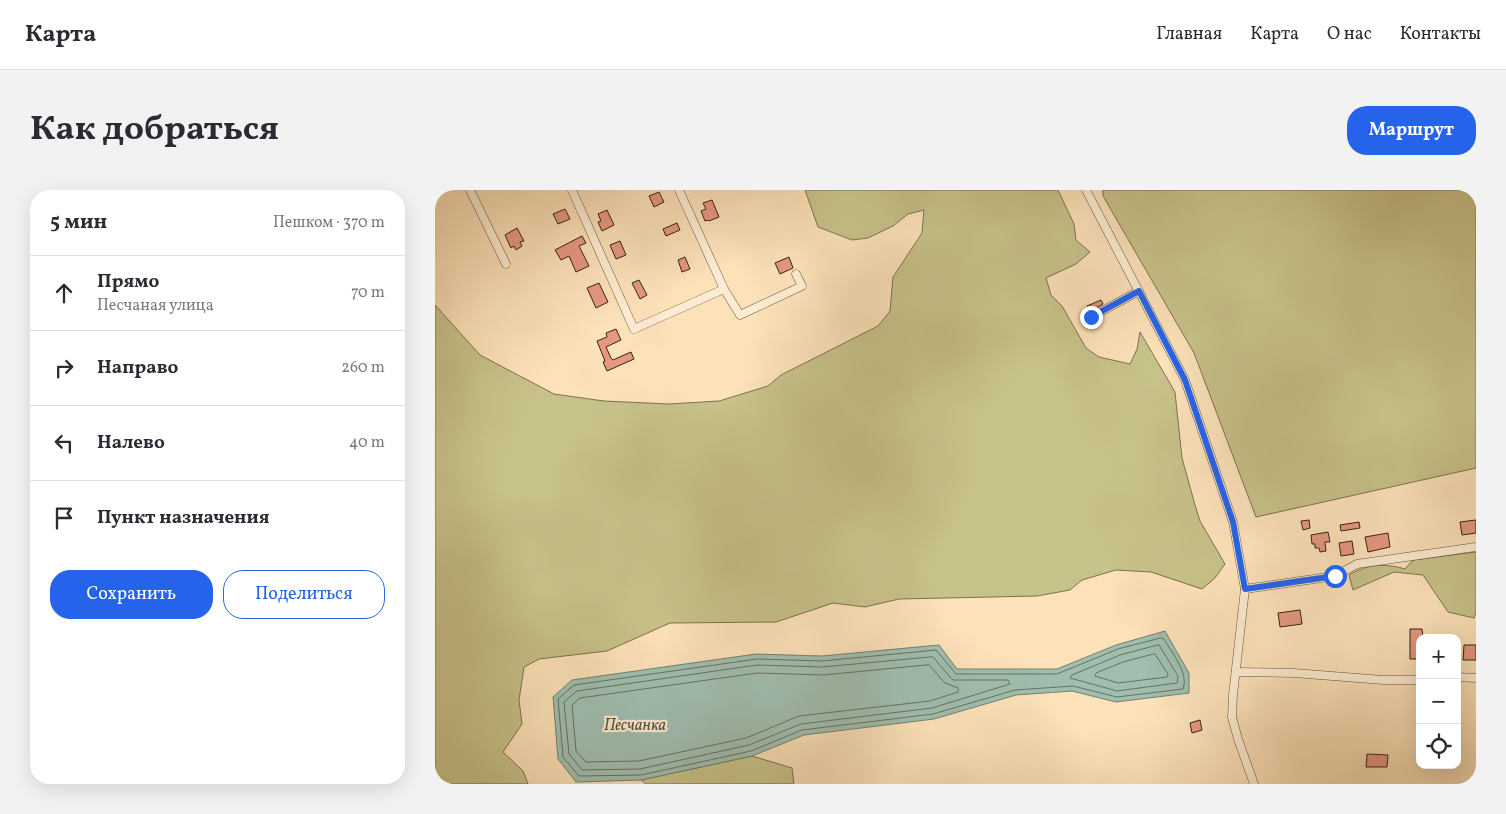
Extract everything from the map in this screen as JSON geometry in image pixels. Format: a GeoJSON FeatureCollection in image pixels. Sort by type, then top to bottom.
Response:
{"type":"FeatureCollection","features":[{"type":"Feature","properties":{"kind":"street"},"geometry":{"type":"LineString","coordinates":[[470,190],[506,264]]}},
{"type":"Feature","properties":{"kind":"street"},"geometry":{"type":"LineString","coordinates":[[572,190],[634,329],[725,289]]}},
{"type":"Feature","properties":{"kind":"street"},"geometry":{"type":"LineString","coordinates":[[679,190],[725,289],[740,314],[802,286],[796,274]]}},
{"type":"Feature","properties":{"kind":"street"},"geometry":{"type":"LineString","coordinates":[[1087,190],[1185,380],[1233,522],[1245,589],[1232,717],[1254,784]]}},
{"type":"Feature","properties":{"kind":"street"},"geometry":{"type":"LineString","coordinates":[[1091,317],[1139,291]]}},
{"type":"Feature","properties":{"kind":"street"},"geometry":{"type":"LineString","coordinates":[[1245,589],[1335,576],[1357,564],[1476,547]]}},
{"type":"Feature","properties":{"kind":"street"},"geometry":{"type":"LineString","coordinates":[[1236,672],[1294,673],[1383,680],[1416,680]]}},
{"type":"Feature","properties":{"kind":"street"},"geometry":{"type":"LineString","coordinates":[[1461,678],[1476,678]]}},
{"type":"Feature","properties":{"kind":"shaded area"},"geometry":{"type":"Polygon","coordinates":[[[805,190],[1058,190],[1074,224],[1076,240],[1090,252],[1076,264],[1046,278],[1051,295],[1062,306],[1086,348],[1099,357],[1130,364],[1137,349],[1140,332],[1175,392],[1182,458],[1195,505],[1200,521],[1225,564],[1215,578],[1202,589],[1151,572],[1116,570],[1082,580],[1070,590],[1037,596],[899,599],[865,607],[833,603],[776,622],[670,623],[607,651],[539,659],[524,667],[519,700],[522,724],[503,752],[523,771],[528,784],[435,784],[435,305],[480,355],[554,394],[604,401],[669,404],[719,401],[768,386],[781,375],[878,326],[890,311],[893,277],[922,233],[924,210],[908,214],[893,226],[868,238],[852,240],[818,227],[805,190]]]}},
{"type":"Feature","properties":{"kind":"shaded area"},"geometry":{"type":"Polygon","coordinates":[[[1103,190],[1476,190],[1476,468],[1256,517],[1194,353],[1103,196],[1103,190]]]}},
{"type":"Feature","properties":{"kind":"shaded area"},"geometry":{"type":"Polygon","coordinates":[[[1476,552],[1476,612],[1474,618],[1448,612],[1423,575],[1394,572],[1353,590],[1349,575],[1369,567],[1383,565],[1405,569],[1413,560],[1476,552]]]}},
{"type":"Feature","properties":{"kind":"shaded area"},"geometry":{"type":"Polygon","coordinates":[[[752,756],[792,768],[794,784],[646,784],[641,780],[752,756]]]}},
{"type":"Feature","properties":{"kind":"water","name":"Песчанка"},"geometry":{"type":"Polygon","coordinates":[[[1165,631],[1189,673],[1189,693],[1116,702],[1072,691],[1016,695],[934,719],[804,735],[752,756],[641,780],[576,782],[558,759],[553,697],[572,680],[756,654],[822,656],[939,645],[957,669],[1057,669],[1116,645],[1165,631]]]}},
{"type":"Feature","properties":{"kind":"building"},"geometry":{"type":"Polygon","coordinates":[[[659,192],[664,202],[654,207],[649,196],[659,192]]]}},
{"type":"Feature","properties":{"kind":"building"},"geometry":{"type":"Polygon","coordinates":[[[712,200],[719,217],[705,221],[701,211],[706,209],[703,203],[712,200]]]}},
{"type":"Feature","properties":{"kind":"building"},"geometry":{"type":"Polygon","coordinates":[[[565,209],[570,219],[558,224],[553,214],[565,209]]]}},
{"type":"Feature","properties":{"kind":"building"},"geometry":{"type":"Polygon","coordinates":[[[607,210],[614,225],[602,231],[598,222],[601,221],[598,214],[607,210]]]}},
{"type":"Feature","properties":{"kind":"building"},"geometry":{"type":"Polygon","coordinates":[[[677,223],[680,230],[666,236],[663,229],[677,223]]]}},
{"type":"Feature","properties":{"kind":"building"},"geometry":{"type":"Polygon","coordinates":[[[517,228],[524,241],[520,242],[522,246],[516,250],[514,246],[511,248],[505,235],[517,228]]]}},
{"type":"Feature","properties":{"kind":"building"},"geometry":{"type":"Polygon","coordinates":[[[582,236],[586,243],[579,246],[589,266],[576,272],[569,256],[561,260],[555,250],[582,236]]]}},
{"type":"Feature","properties":{"kind":"building"},"geometry":{"type":"Polygon","coordinates":[[[620,241],[626,255],[616,259],[610,245],[620,241]]]}},
{"type":"Feature","properties":{"kind":"building"},"geometry":{"type":"Polygon","coordinates":[[[685,257],[690,269],[682,272],[678,260],[685,257]]]}},
{"type":"Feature","properties":{"kind":"building"},"geometry":{"type":"Polygon","coordinates":[[[789,257],[793,268],[780,274],[775,263],[789,257]]]}},
{"type":"Feature","properties":{"kind":"building"},"geometry":{"type":"Polygon","coordinates":[[[639,280],[647,295],[640,299],[632,283],[639,280]]]}},
{"type":"Feature","properties":{"kind":"building"},"geometry":{"type":"Polygon","coordinates":[[[599,283],[608,302],[596,308],[587,288],[599,283]]]}},
{"type":"Feature","properties":{"kind":"building"},"geometry":{"type":"Polygon","coordinates":[[[1101,300],[1103,304],[1089,312],[1087,306],[1101,300]]]}},
{"type":"Feature","properties":{"kind":"building"},"geometry":{"type":"Polygon","coordinates":[[[616,329],[621,340],[606,347],[611,358],[613,360],[631,352],[634,359],[607,371],[597,341],[607,337],[606,333],[616,329]]]}},
{"type":"Feature","properties":{"kind":"building"},"geometry":{"type":"Polygon","coordinates":[[[1309,520],[1310,528],[1303,530],[1301,521],[1309,520]]]}},
{"type":"Feature","properties":{"kind":"building"},"geometry":{"type":"Polygon","coordinates":[[[1476,520],[1476,533],[1462,535],[1460,522],[1476,520]]]}},
{"type":"Feature","properties":{"kind":"building"},"geometry":{"type":"Polygon","coordinates":[[[1359,522],[1360,528],[1341,531],[1340,525],[1359,522]]]}},
{"type":"Feature","properties":{"kind":"building"},"geometry":{"type":"Polygon","coordinates":[[[1328,532],[1330,542],[1325,542],[1326,551],[1320,552],[1319,548],[1315,548],[1315,544],[1312,544],[1311,535],[1328,532]]]}},
{"type":"Feature","properties":{"kind":"building"},"geometry":{"type":"Polygon","coordinates":[[[1388,533],[1390,547],[1368,552],[1365,537],[1388,533]]]}},
{"type":"Feature","properties":{"kind":"building"},"geometry":{"type":"Polygon","coordinates":[[[1352,541],[1354,554],[1341,556],[1339,543],[1352,541]]]}},
{"type":"Feature","properties":{"kind":"building"},"geometry":{"type":"Polygon","coordinates":[[[1300,610],[1302,624],[1280,627],[1278,613],[1300,610]]]}},
{"type":"Feature","properties":{"kind":"building"},"geometry":{"type":"Polygon","coordinates":[[[1410,629],[1422,629],[1423,634],[1416,634],[1416,659],[1410,659],[1410,629]]]}},
{"type":"Feature","properties":{"kind":"building"},"geometry":{"type":"Polygon","coordinates":[[[1464,645],[1476,645],[1476,660],[1463,660],[1464,645]]]}},
{"type":"Feature","properties":{"kind":"building"},"geometry":{"type":"Polygon","coordinates":[[[1200,720],[1202,730],[1192,733],[1190,723],[1200,720]]]}},
{"type":"Feature","properties":{"kind":"building"},"geometry":{"type":"Polygon","coordinates":[[[1367,754],[1388,755],[1387,767],[1366,767],[1367,754]]]}},
{"type":"Feature","properties":{"kind":"route"},"geometry":{"type":"LineString","coordinates":[[1091,317],[1139,291],[1185,380],[1233,522],[1245,589],[1335,576]]}}]}
